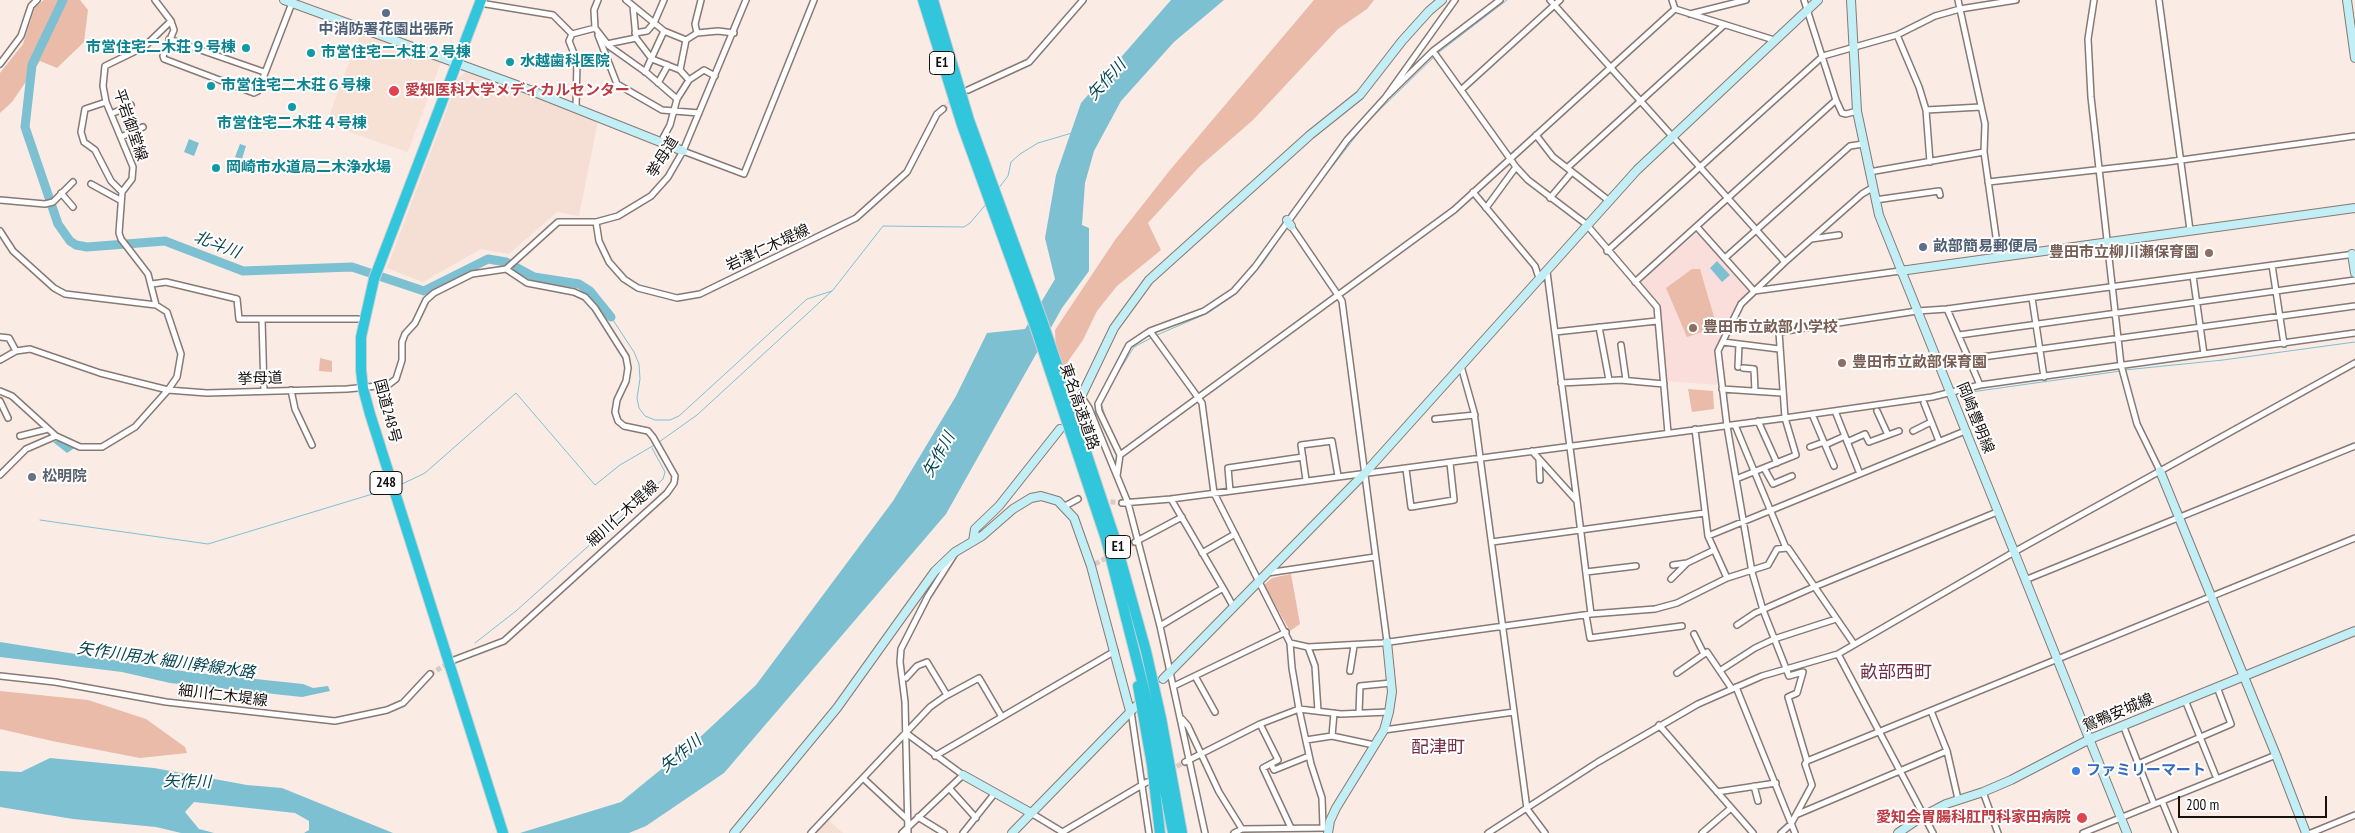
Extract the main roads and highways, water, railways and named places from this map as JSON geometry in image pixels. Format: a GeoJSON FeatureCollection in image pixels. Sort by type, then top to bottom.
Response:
{"type":"FeatureCollection","features":[{"type":"Feature","properties":{"kind":"highway","name":"東名高速道路"},"geometry":{"type":"LineString","coordinates":[[923,0],[1114,536],[1146,651],[1161,718],[1182,833]]}},
{"type":"Feature","properties":{"kind":"highway","name":"東名高速道路"},"geometry":{"type":"LineString","coordinates":[[933,0],[966,122]]}},
{"type":"Feature","properties":{"kind":"highway","name":"国道248号"},"geometry":{"type":"LineString","coordinates":[[478,1],[372,274],[355,332],[360,388],[496,833]]}},
{"type":"Feature","properties":{"kind":"highway","name":"国道248号"},"geometry":{"type":"LineString","coordinates":[[360,388],[361,337],[372,274]]}},
{"type":"Feature","properties":{"kind":"highway","name":"東名高速道路"},"geometry":{"type":"LineString","coordinates":[[1060,384],[1119,584],[1152,721],[1173,833]]}},
{"type":"Feature","properties":{"kind":"highway"},"geometry":{"type":"LineString","coordinates":[[1119,584],[1152,765],[1160,833]]}},
{"type":"Feature","properties":{"kind":"highway","name":"国道248号"},"geometry":{"type":"LineString","coordinates":[[451,682],[503,833]]}},
{"type":"Feature","properties":{"kind":"highway"},"geometry":{"type":"LineString","coordinates":[[1161,718],[1189,833]]}},
{"type":"Feature","properties":{"kind":"water","name":"矢作川"},"geometry":{"type":"Polygon","coordinates":[[[1171,0],[1224,0],[1174,42],[1121,101],[1094,151],[1085,183],[1082,225],[1089,228],[1089,271],[1062,308],[946,514],[724,773],[646,826],[629,833],[520,833],[621,802],[697,740],[756,685],[893,501],[956,396],[987,333],[1025,329],[1055,279],[1045,238],[1056,175],[1081,103],[1171,0]]]}},
{"type":"Feature","properties":{"kind":"water"},"geometry":{"type":"Polygon","coordinates":[[[189,139],[199,143],[194,156],[184,152],[189,139]]]}},
{"type":"Feature","properties":{"kind":"water"},"geometry":{"type":"Polygon","coordinates":[[[240,144],[246,146],[242,159],[235,157],[240,144]]]}},
{"type":"Feature","properties":{"kind":"water"},"geometry":{"type":"Polygon","coordinates":[[[1717,261],[1730,275],[1722,282],[1710,268],[1717,261]]]}},
{"type":"Feature","properties":{"kind":"water"},"geometry":{"type":"Polygon","coordinates":[[[59,440],[76,447],[67,453],[53,442],[59,440]]]}},
{"type":"Feature","properties":{"kind":"water","name":"矢作川用水 細川幹線水路"},"geometry":{"type":"Polygon","coordinates":[[[0,642],[189,672],[303,684],[313,688],[328,686],[330,691],[302,697],[170,683],[122,672],[0,657],[0,642]]]}},
{"type":"Feature","properties":{"kind":"water","name":"矢作川"},"geometry":{"type":"Polygon","coordinates":[[[50,758],[154,768],[247,785],[282,788],[393,833],[304,833],[309,830],[309,821],[295,813],[194,802],[185,812],[199,829],[214,833],[181,833],[156,827],[73,819],[0,807],[0,771],[21,772],[50,758]]]}},
{"type":"Feature","properties":{"kind":"waterway","name":"北斗川"},"geometry":{"type":"LineString","coordinates":[[63,0],[32,65],[25,127],[58,224],[70,241],[76,245],[87,247],[165,241],[243,271],[352,267],[424,291],[488,259],[506,262],[534,277],[579,284],[590,291],[611,317]]}},
{"type":"Feature","properties":{"kind":"waterway"},"geometry":{"type":"LineString","coordinates":[[1438,53],[1507,0]]}},
{"type":"Feature","properties":{"kind":"waterway"},"geometry":{"type":"LineString","coordinates":[[1308,198],[1366,123],[1435,56]]}},
{"type":"Feature","properties":{"kind":"waterway"},"geometry":{"type":"LineString","coordinates":[[998,189],[1008,176],[1011,162],[1020,154],[1038,143],[1072,133]]}},
{"type":"Feature","properties":{"kind":"waterway"},"geometry":{"type":"LineString","coordinates":[[659,442],[697,415],[833,290],[883,226],[964,227],[970,223],[987,203]]}},
{"type":"Feature","properties":{"kind":"waterway"},"geometry":{"type":"LineString","coordinates":[[1157,335],[1208,313],[1236,294],[1263,263],[1284,232]]}},
{"type":"Feature","properties":{"kind":"waterway"},"geometry":{"type":"LineString","coordinates":[[611,317],[634,352],[639,364],[640,379],[637,398],[639,408],[645,416],[655,420],[670,420],[679,416],[807,299],[832,291]]}},
{"type":"Feature","properties":{"kind":"waterway"},"geometry":{"type":"LineString","coordinates":[[1116,376],[1134,347],[1151,338]]}},
{"type":"Feature","properties":{"kind":"waterway"},"geometry":{"type":"LineString","coordinates":[[2125,370],[2223,360],[2355,342]]}},
{"type":"Feature","properties":{"kind":"waterway"},"geometry":{"type":"LineString","coordinates":[[1964,393],[2121,371]]}},
{"type":"Feature","properties":{"kind":"waterway"},"geometry":{"type":"LineString","coordinates":[[398,486],[425,473],[516,393],[595,485],[620,465],[656,444]]}},
{"type":"Feature","properties":{"kind":"waterway"},"geometry":{"type":"LineString","coordinates":[[1101,403],[1108,425]]}},
{"type":"Feature","properties":{"kind":"waterway"},"geometry":{"type":"LineString","coordinates":[[475,643],[516,611],[663,479],[665,472],[652,448]]}},
{"type":"Feature","properties":{"kind":"waterway"},"geometry":{"type":"LineString","coordinates":[[40,520],[208,544],[389,489]]}},
{"type":"Feature","properties":{"kind":"tunnel"},"geometry":{"type":"LineString","coordinates":[[943,109],[955,99]]}},
{"type":"Feature","properties":{"kind":"tunnel"},"geometry":{"type":"LineString","coordinates":[[1103,501],[1122,503]]}},
{"type":"Feature","properties":{"kind":"tunnel"},"geometry":{"type":"LineString","coordinates":[[1117,552],[1135,542]]}},
{"type":"Feature","properties":{"kind":"tunnel"},"geometry":{"type":"LineString","coordinates":[[1095,564],[1110,556]]}},
{"type":"Feature","properties":{"kind":"tunnel"},"geometry":{"type":"LineString","coordinates":[[430,674],[449,663]]}},
{"type":"Feature","properties":{"kind":"tunnel"},"geometry":{"type":"LineString","coordinates":[[1170,770],[1185,762]]}},
{"type":"Feature","properties":{"kind":"place","name":"中消防署花園出張所"},"geometry":{"type":"Point","coordinates":[386,13]}},
{"type":"Feature","properties":{"kind":"place","name":"市営住宅二木荘９号棟"},"geometry":{"type":"Point","coordinates":[246,48]}},
{"type":"Feature","properties":{"kind":"place","name":"市営住宅二木荘２号棟"},"geometry":{"type":"Point","coordinates":[311,53]}},
{"type":"Feature","properties":{"kind":"place","name":"水越歯科医院"},"geometry":{"type":"Point","coordinates":[510,62]}},
{"type":"Feature","properties":{"kind":"place","name":"市営住宅二木荘６号棟"},"geometry":{"type":"Point","coordinates":[211,86]}},
{"type":"Feature","properties":{"kind":"place","name":"愛知医科大学メディカルセンター"},"geometry":{"type":"Point","coordinates":[394,91]}},
{"type":"Feature","properties":{"kind":"place","name":"市営住宅二木荘４号棟"},"geometry":{"type":"Point","coordinates":[292,107]}},
{"type":"Feature","properties":{"kind":"place","name":"岡崎市水道局二木浄水場"},"geometry":{"type":"Point","coordinates":[216,168]}},
{"type":"Feature","properties":{"kind":"place","name":"畝部簡易郵便局"},"geometry":{"type":"Point","coordinates":[1923,247]}},
{"type":"Feature","properties":{"kind":"place","name":"豊田市立柳川瀬保育園"},"geometry":{"type":"Point","coordinates":[2209,253]}},
{"type":"Feature","properties":{"kind":"place","name":"豊田市立畝部小学校"},"geometry":{"type":"Point","coordinates":[1693,328]}},
{"type":"Feature","properties":{"kind":"place","name":"豊田市立畝部保育園"},"geometry":{"type":"Point","coordinates":[1842,363]}},
{"type":"Feature","properties":{"kind":"place","name":"松明院"},"geometry":{"type":"Point","coordinates":[32,477]}},
{"type":"Feature","properties":{"kind":"place","name":"ファミリーマート"},"geometry":{"type":"Point","coordinates":[2076,771]}},
{"type":"Feature","properties":{"kind":"place","name":"愛知会胃腸科肛門科家田病院"},"geometry":{"type":"Point","coordinates":[2082,818]}},
{"type":"Feature","properties":{"kind":"district","name":"畝部西町"},"geometry":{"type":"Point","coordinates":[1896,673]}},
{"type":"Feature","properties":{"kind":"district","name":"配津町"},"geometry":{"type":"Point","coordinates":[1438,748]}}]}
